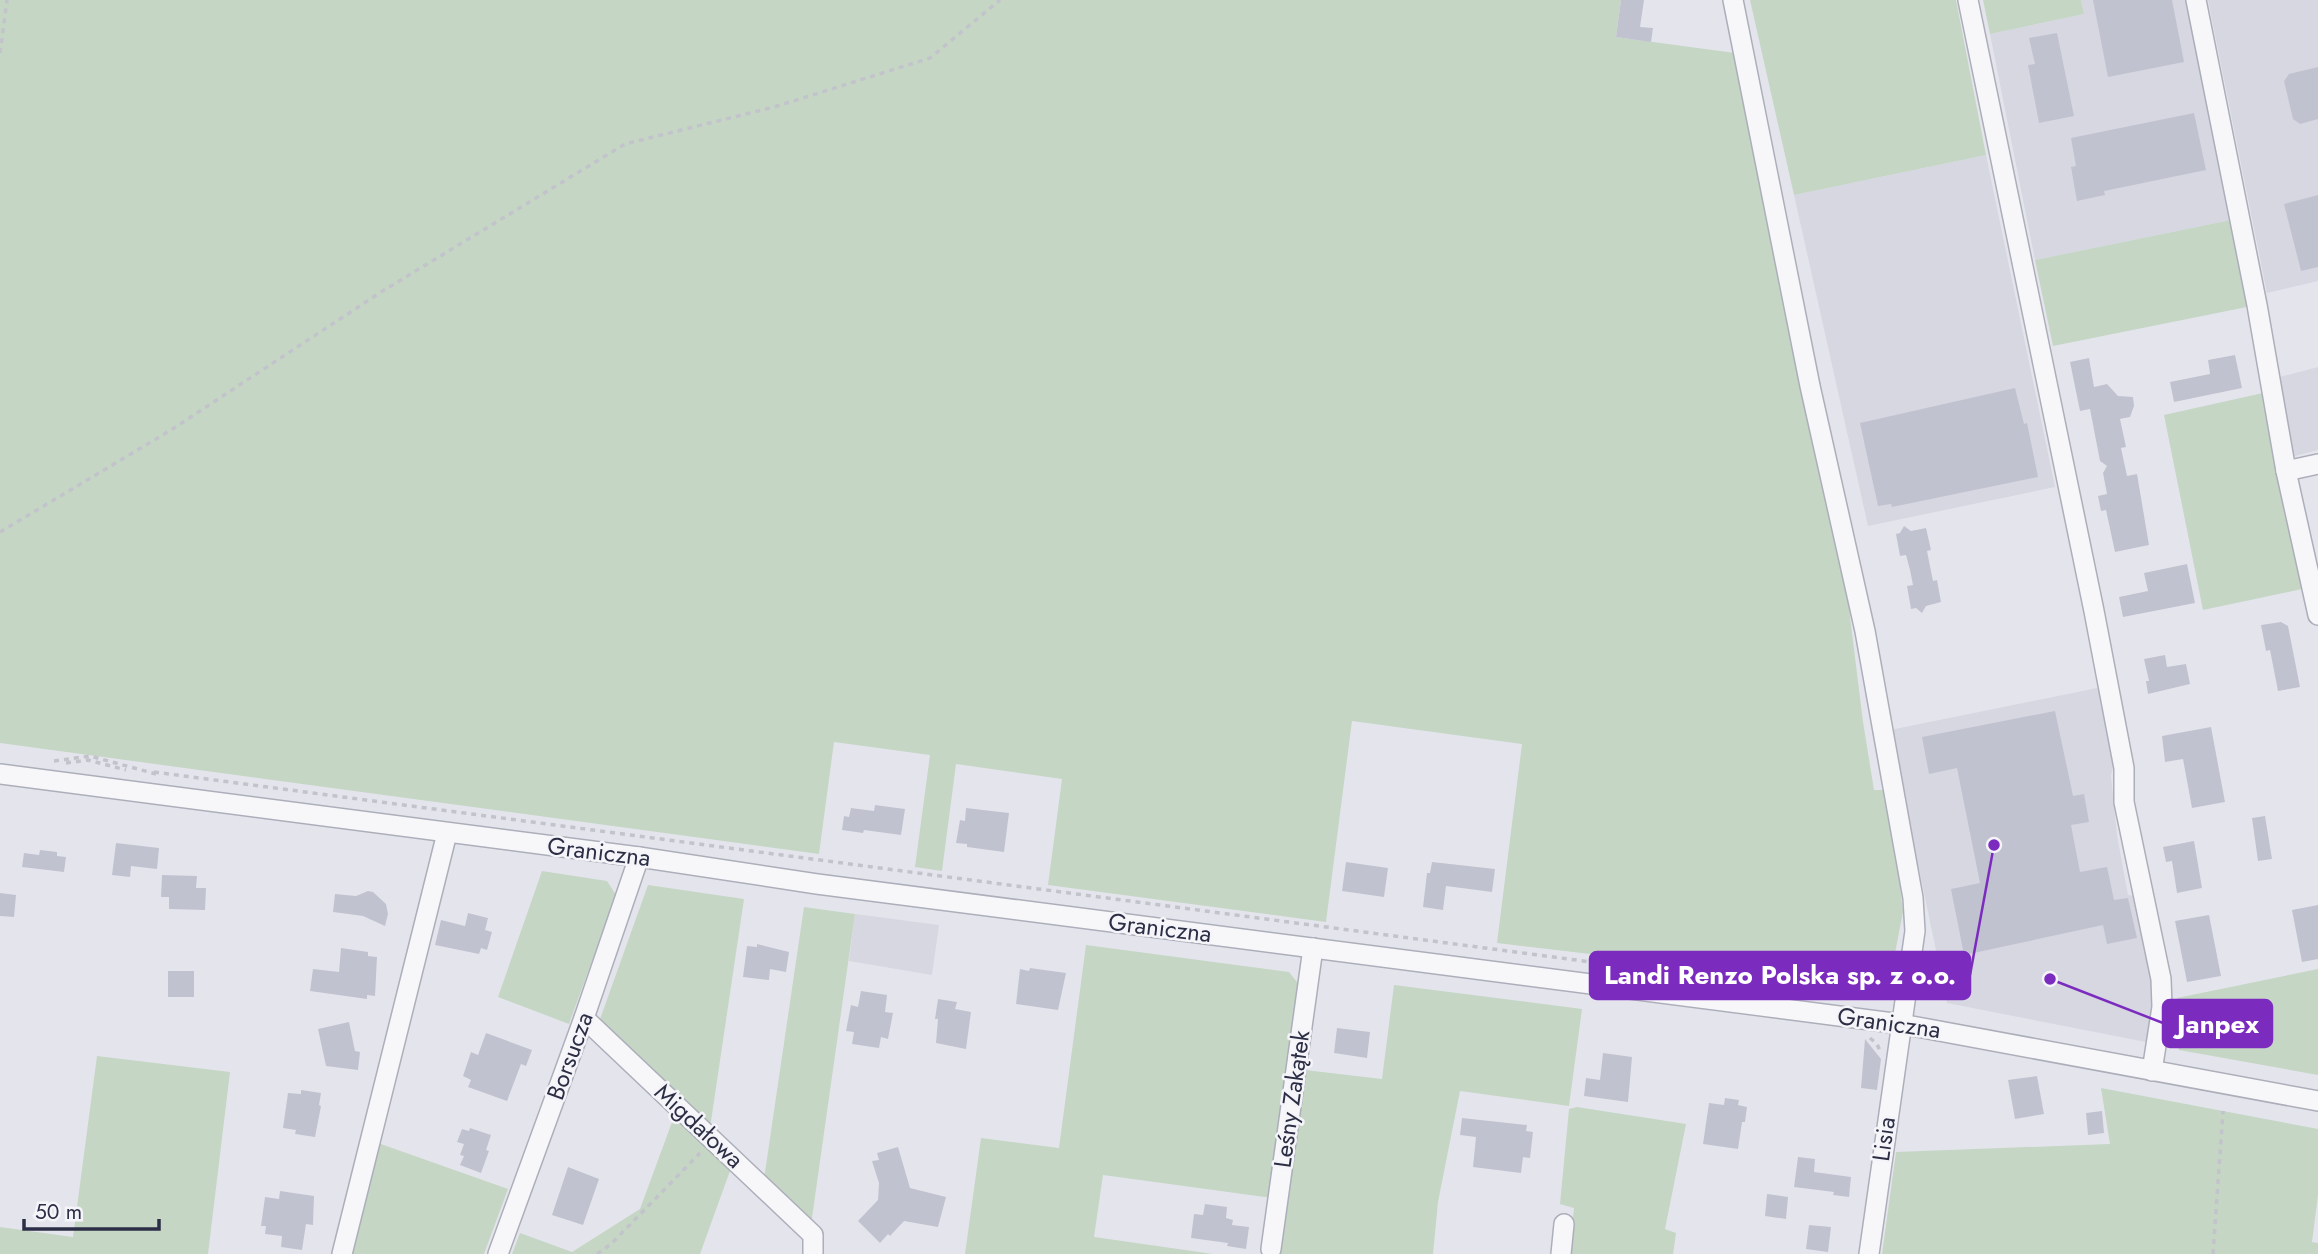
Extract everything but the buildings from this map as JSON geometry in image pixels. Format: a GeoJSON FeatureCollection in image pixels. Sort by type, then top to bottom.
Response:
{"type":"FeatureCollection","features":[{"type":"Feature","properties":{"kind":"street","name":"Lisia"},"geometry":{"type":"LineString","coordinates":[[1733,0],[1810,386],[1865,631],[1913,898],[1915,931],[1868,1254]]}},
{"type":"Feature","properties":{"kind":"street"},"geometry":{"type":"LineString","coordinates":[[1968,0],[2094,611],[2124,768],[2124,802],[2161,979],[2162,1007],[2152,1071]]}},
{"type":"Feature","properties":{"kind":"street"},"geometry":{"type":"LineString","coordinates":[[2196,0],[2258,304],[2286,471],[2318,615]]}},
{"type":"Feature","properties":{"kind":"street"},"geometry":{"type":"LineString","coordinates":[[2286,471],[2318,464]]}},
{"type":"Feature","properties":{"kind":"street","name":"Graniczna"},"geometry":{"type":"LineString","coordinates":[[0,774],[639,857],[817,884],[1901,1024],[2318,1101]]}},
{"type":"Feature","properties":{"kind":"street"},"geometry":{"type":"LineString","coordinates":[[342,1254],[447,833]]}},
{"type":"Feature","properties":{"kind":"street","name":"Borsucza"},"geometry":{"type":"LineString","coordinates":[[498,1254],[639,857]]}},
{"type":"Feature","properties":{"kind":"street","name":"Leśny Zakątek"},"geometry":{"type":"LineString","coordinates":[[1271,1249],[1314,948]]}},
{"type":"Feature","properties":{"kind":"street","name":"Migdałowa"},"geometry":{"type":"LineString","coordinates":[[584,1018],[714,1139],[813,1245]]}},
{"type":"Feature","properties":{"kind":"street"},"geometry":{"type":"LineString","coordinates":[[1561,1254],[1564,1224]]}},
{"type":"Feature","properties":{"kind":"path"},"geometry":{"type":"LineString","coordinates":[[0,53],[7,0]]}},
{"type":"Feature","properties":{"kind":"path"},"geometry":{"type":"LineString","coordinates":[[0,532],[171,430],[381,292],[625,144],[774,107],[930,58],[1000,0]]}},
{"type":"Feature","properties":{"kind":"path"},"geometry":{"type":"LineString","coordinates":[[46,767],[88,760],[138,773],[300,791],[1765,985]]}},
{"type":"Feature","properties":{"kind":"path"},"geometry":{"type":"LineString","coordinates":[[2213,1254],[2223,1111]]}},
{"type":"Feature","properties":{"kind":"path"},"geometry":{"type":"LineString","coordinates":[[597,1254],[611,1244],[714,1139]]}},
{"type":"Feature","properties":{"kind":"shaded area"},"geometry":{"type":"Polygon","coordinates":[[[2081,0],[2188,0],[2231,220],[2035,260],[1990,34],[2084,14],[2081,0]]]}},
{"type":"Feature","properties":{"kind":"shaded area"},"geometry":{"type":"Polygon","coordinates":[[[2208,0],[2318,0],[2318,281],[2267,293],[2208,0]]]}},
{"type":"Feature","properties":{"kind":"shaded area"},"geometry":{"type":"Polygon","coordinates":[[[1986,155],[2055,487],[1868,526],[1794,195],[1986,155]]]}},
{"type":"Feature","properties":{"kind":"shaded area"},"geometry":{"type":"Polygon","coordinates":[[[2318,367],[2318,450],[2291,457],[2276,378],[2318,367]]]}},
{"type":"Feature","properties":{"kind":"shaded area"},"geometry":{"type":"Polygon","coordinates":[[[2102,687],[2114,762],[2111,776],[2117,835],[2128,895],[2135,896],[2154,999],[2146,1042],[1947,1003],[1890,730],[2102,687]]]}},
{"type":"Feature","properties":{"kind":"shaded area"},"geometry":{"type":"Polygon","coordinates":[[[855,914],[939,925],[932,975],[849,961],[855,914]]]}},
{"type":"Feature","properties":{"kind":"green space"},"geometry":{"type":"Polygon","coordinates":[[[0,0],[1621,0],[1616,37],[1735,53],[1845,576],[1874,790],[1889,790],[1903,912],[1888,989],[1497,943],[1522,744],[1352,721],[1326,922],[1048,885],[1062,779],[956,764],[942,871],[915,867],[930,755],[834,742],[819,854],[0,743],[0,0]]]}},
{"type":"Feature","properties":{"kind":"green space"},"geometry":{"type":"Polygon","coordinates":[[[1750,0],[1956,0],[1986,155],[1794,195],[1750,0]]]}},
{"type":"Feature","properties":{"kind":"green space"},"geometry":{"type":"Polygon","coordinates":[[[1983,0],[2081,0],[2084,14],[1990,34],[1983,0]]]}},
{"type":"Feature","properties":{"kind":"green space"},"geometry":{"type":"Polygon","coordinates":[[[2231,220],[2247,307],[2053,346],[2035,260],[2231,220]]]}},
{"type":"Feature","properties":{"kind":"green space"},"geometry":{"type":"Polygon","coordinates":[[[2263,393],[2302,589],[2203,610],[2164,415],[2263,393]]]}},
{"type":"Feature","properties":{"kind":"green space"},"geometry":{"type":"Polygon","coordinates":[[[542,871],[607,881],[616,895],[569,1024],[498,997],[542,871]]]}},
{"type":"Feature","properties":{"kind":"green space"},"geometry":{"type":"Polygon","coordinates":[[[648,885],[744,899],[710,1128],[599,1022],[648,885]]]}},
{"type":"Feature","properties":{"kind":"green space"},"geometry":{"type":"Polygon","coordinates":[[[804,907],[855,914],[811,1225],[764,1179],[804,907]]]}},
{"type":"Feature","properties":{"kind":"green space"},"geometry":{"type":"Polygon","coordinates":[[[1086,945],[1289,972],[1301,987],[1272,1198],[1103,1175],[1094,1237],[1213,1254],[965,1254],[981,1138],[1059,1148],[1086,945]]]}},
{"type":"Feature","properties":{"kind":"green space"},"geometry":{"type":"Polygon","coordinates":[[[2318,969],[2318,1075],[2179,1050],[2171,1034],[2177,998],[2318,969]]]}},
{"type":"Feature","properties":{"kind":"green space"},"geometry":{"type":"Polygon","coordinates":[[[1394,985],[1582,1009],[1569,1106],[1460,1091],[1438,1202],[1433,1254],[1278,1254],[1305,1070],[1382,1079],[1394,985]]]}},
{"type":"Feature","properties":{"kind":"green space"},"geometry":{"type":"Polygon","coordinates":[[[97,1056],[230,1072],[208,1254],[0,1254],[0,1227],[73,1237],[97,1056]]]}},
{"type":"Feature","properties":{"kind":"green space"},"geometry":{"type":"Polygon","coordinates":[[[2101,1088],[2318,1129],[2318,1195],[2312,1242],[2318,1243],[2318,1254],[1882,1254],[1896,1152],[2110,1144],[2101,1088]]]}},
{"type":"Feature","properties":{"kind":"green space"},"geometry":{"type":"Polygon","coordinates":[[[1577,1107],[1686,1124],[1665,1229],[1676,1233],[1673,1254],[1569,1254],[1574,1208],[1560,1204],[1569,1109],[1577,1107]]]}},
{"type":"Feature","properties":{"kind":"green space"},"geometry":{"type":"Polygon","coordinates":[[[675,1114],[731,1168],[700,1254],[512,1254],[520,1233],[572,1252],[640,1209],[675,1114]]]}},
{"type":"Feature","properties":{"kind":"green space"},"geometry":{"type":"Polygon","coordinates":[[[378,1143],[508,1189],[484,1254],[350,1254],[378,1143]]]}},
{"type":"Feature","properties":{"kind":"place","name":"Landi Renzo Polska sp. z o.o."},"geometry":{"type":"Point","coordinates":[1994,845]}},
{"type":"Feature","properties":{"kind":"place","name":"Janpex"},"geometry":{"type":"Point","coordinates":[2050,979]}}]}
